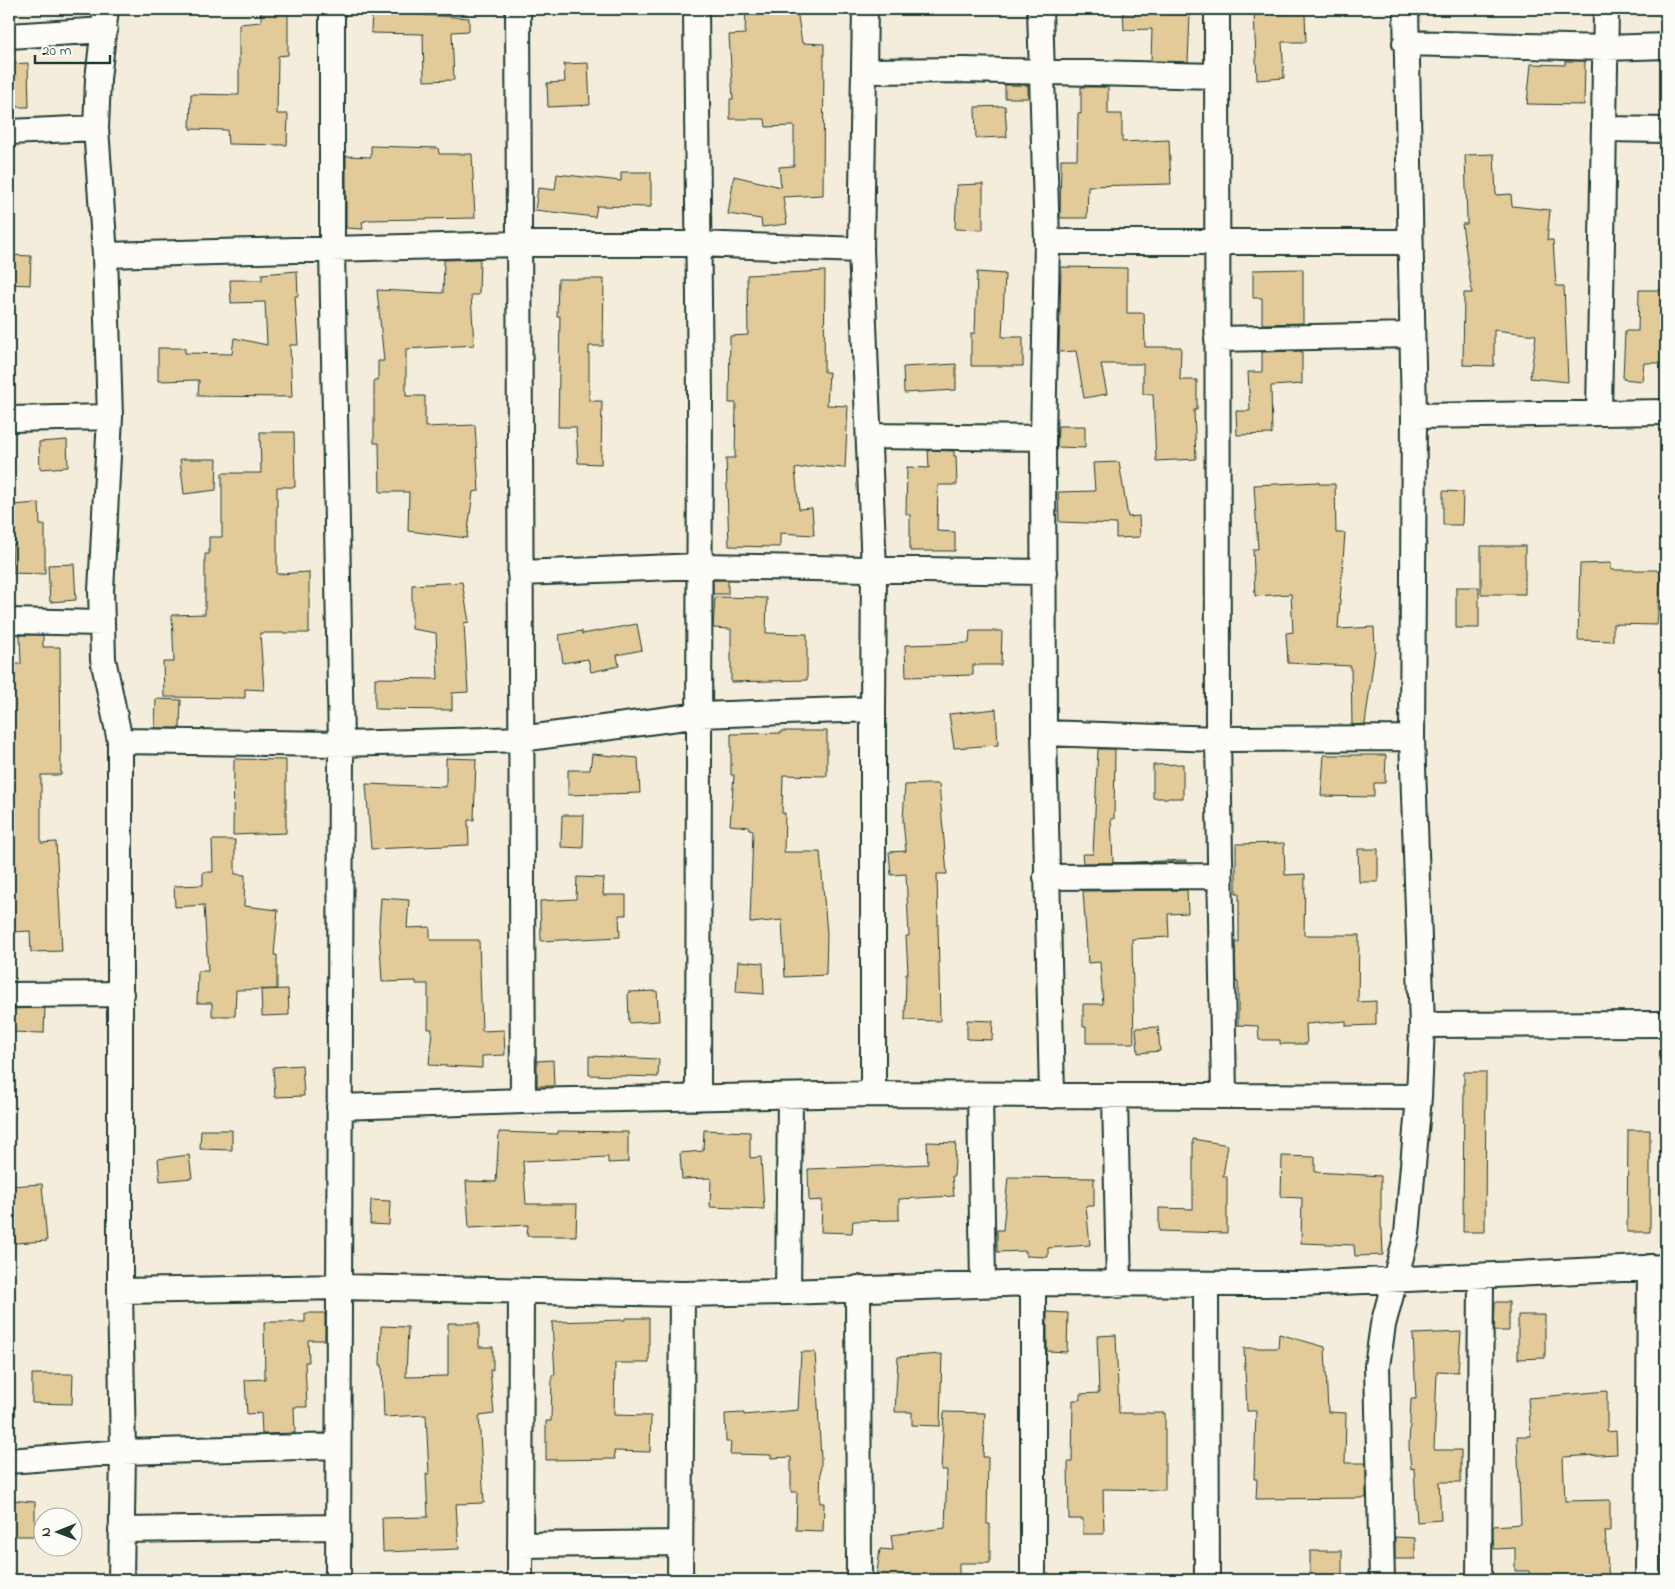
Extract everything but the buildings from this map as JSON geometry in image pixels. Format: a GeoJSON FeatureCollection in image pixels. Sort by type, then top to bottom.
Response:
{"type":"FeatureCollection","features":[{"type":"Feature","properties":{"kind":"street"},"geometry":{"type":"LineString","coordinates":[[332,9],[332,249],[341,744],[338,1580]]}},
{"type":"Feature","properties":{"kind":"street"},"geometry":{"type":"LineString","coordinates":[[518,9],[523,1101]]}},
{"type":"Feature","properties":{"kind":"street"},"geometry":{"type":"LineString","coordinates":[[696,9],[700,566],[698,1098]]}},
{"type":"Feature","properties":{"kind":"street"},"geometry":{"type":"LineString","coordinates":[[866,9],[861,250],[874,570],[873,1094]]}},
{"type":"Feature","properties":{"kind":"street"},"geometry":{"type":"LineString","coordinates":[[1040,9],[1047,242],[1042,438],[1046,877],[1052,1096]]}},
{"type":"Feature","properties":{"kind":"street"},"geometry":{"type":"LineString","coordinates":[[1217,9],[1218,739],[1224,1096]]}},
{"type":"Feature","properties":{"kind":"street"},"geometry":{"type":"LineString","coordinates":[[1382,1580],[1377,1366],[1382,1325],[1407,1234],[1419,1097],[1422,1026],[1412,738],[1414,416],[1405,44],[1406,9]]}},
{"type":"Feature","properties":{"kind":"street"},"geometry":{"type":"LineString","coordinates":[[1598,413],[1606,9]]}},
{"type":"Feature","properties":{"kind":"street"},"geometry":{"type":"LineString","coordinates":[[9,36],[106,19],[98,79],[96,128],[105,255],[110,417],[101,591],[103,659],[120,741],[120,1291],[123,1452],[121,1580]]}},
{"type":"Feature","properties":{"kind":"street"},"geometry":{"type":"LineString","coordinates":[[1405,44],[1606,48],[1666,46]]}},
{"type":"Feature","properties":{"kind":"street"},"geometry":{"type":"LineString","coordinates":[[866,71],[965,70],[1216,76]]}},
{"type":"Feature","properties":{"kind":"street"},"geometry":{"type":"LineString","coordinates":[[9,132],[96,128]]}},
{"type":"Feature","properties":{"kind":"street"},"geometry":{"type":"LineString","coordinates":[[1604,129],[1666,130]]}},
{"type":"Feature","properties":{"kind":"street"},"geometry":{"type":"LineString","coordinates":[[1047,242],[1409,242]]}},
{"type":"Feature","properties":{"kind":"street"},"geometry":{"type":"LineString","coordinates":[[105,255],[518,244],[698,244],[861,250]]}},
{"type":"Feature","properties":{"kind":"street"},"geometry":{"type":"LineString","coordinates":[[1217,339],[1412,335]]}},
{"type":"Feature","properties":{"kind":"street"},"geometry":{"type":"LineString","coordinates":[[1414,416],[1666,412]]}},
{"type":"Feature","properties":{"kind":"street"},"geometry":{"type":"LineString","coordinates":[[9,419],[110,417]]}},
{"type":"Feature","properties":{"kind":"street"},"geometry":{"type":"LineString","coordinates":[[868,436],[1042,438]]}},
{"type":"Feature","properties":{"kind":"street"},"geometry":{"type":"LineString","coordinates":[[520,573],[700,566],[1044,572]]}},
{"type":"Feature","properties":{"kind":"street"},"geometry":{"type":"LineString","coordinates":[[9,622],[102,623]]}},
{"type":"Feature","properties":{"kind":"street"},"geometry":{"type":"LineString","coordinates":[[120,741],[341,744],[520,739],[700,715],[873,709]]}},
{"type":"Feature","properties":{"kind":"street"},"geometry":{"type":"LineString","coordinates":[[1044,733],[1218,739],[1412,738]]}},
{"type":"Feature","properties":{"kind":"street"},"geometry":{"type":"LineString","coordinates":[[1046,877],[1219,876]]}},
{"type":"Feature","properties":{"kind":"street"},"geometry":{"type":"LineString","coordinates":[[9,995],[121,994]]}},
{"type":"Feature","properties":{"kind":"street"},"geometry":{"type":"LineString","coordinates":[[1422,1026],[1666,1024]]}},
{"type":"Feature","properties":{"kind":"street"},"geometry":{"type":"LineString","coordinates":[[339,1108],[523,1101],[873,1094],[1419,1097]]}},
{"type":"Feature","properties":{"kind":"street"},"geometry":{"type":"LineString","coordinates":[[980,1096],[984,1284]]}},
{"type":"Feature","properties":{"kind":"street"},"geometry":{"type":"LineString","coordinates":[[1115,1096],[1119,1285]]}},
{"type":"Feature","properties":{"kind":"street"},"geometry":{"type":"LineString","coordinates":[[788,1292],[790,1097]]}},
{"type":"Feature","properties":{"kind":"street"},"geometry":{"type":"LineString","coordinates":[[120,1291],[339,1287],[682,1294],[1033,1283],[1119,1285],[1299,1284],[1481,1277],[1658,1267],[1657,1479],[1648,1580]]}},
{"type":"Feature","properties":{"kind":"street"},"geometry":{"type":"LineString","coordinates":[[1479,1580],[1481,1277]]}},
{"type":"Feature","properties":{"kind":"street"},"geometry":{"type":"LineString","coordinates":[[1033,1283],[1033,1580]]}},
{"type":"Feature","properties":{"kind":"street"},"geometry":{"type":"LineString","coordinates":[[1206,1285],[1208,1580]]}},
{"type":"Feature","properties":{"kind":"street"},"geometry":{"type":"LineString","coordinates":[[858,1288],[859,1580]]}},
{"type":"Feature","properties":{"kind":"street"},"geometry":{"type":"LineString","coordinates":[[520,1291],[520,1580]]}},
{"type":"Feature","properties":{"kind":"street"},"geometry":{"type":"LineString","coordinates":[[680,1580],[682,1294]]}},
{"type":"Feature","properties":{"kind":"street"},"geometry":{"type":"LineString","coordinates":[[9,1461],[123,1452],[338,1446]]}},
{"type":"Feature","properties":{"kind":"street"},"geometry":{"type":"LineString","coordinates":[[121,1530],[338,1528]]}},
{"type":"Feature","properties":{"kind":"street"},"geometry":{"type":"LineString","coordinates":[[520,1544],[680,1542]]}}]}
